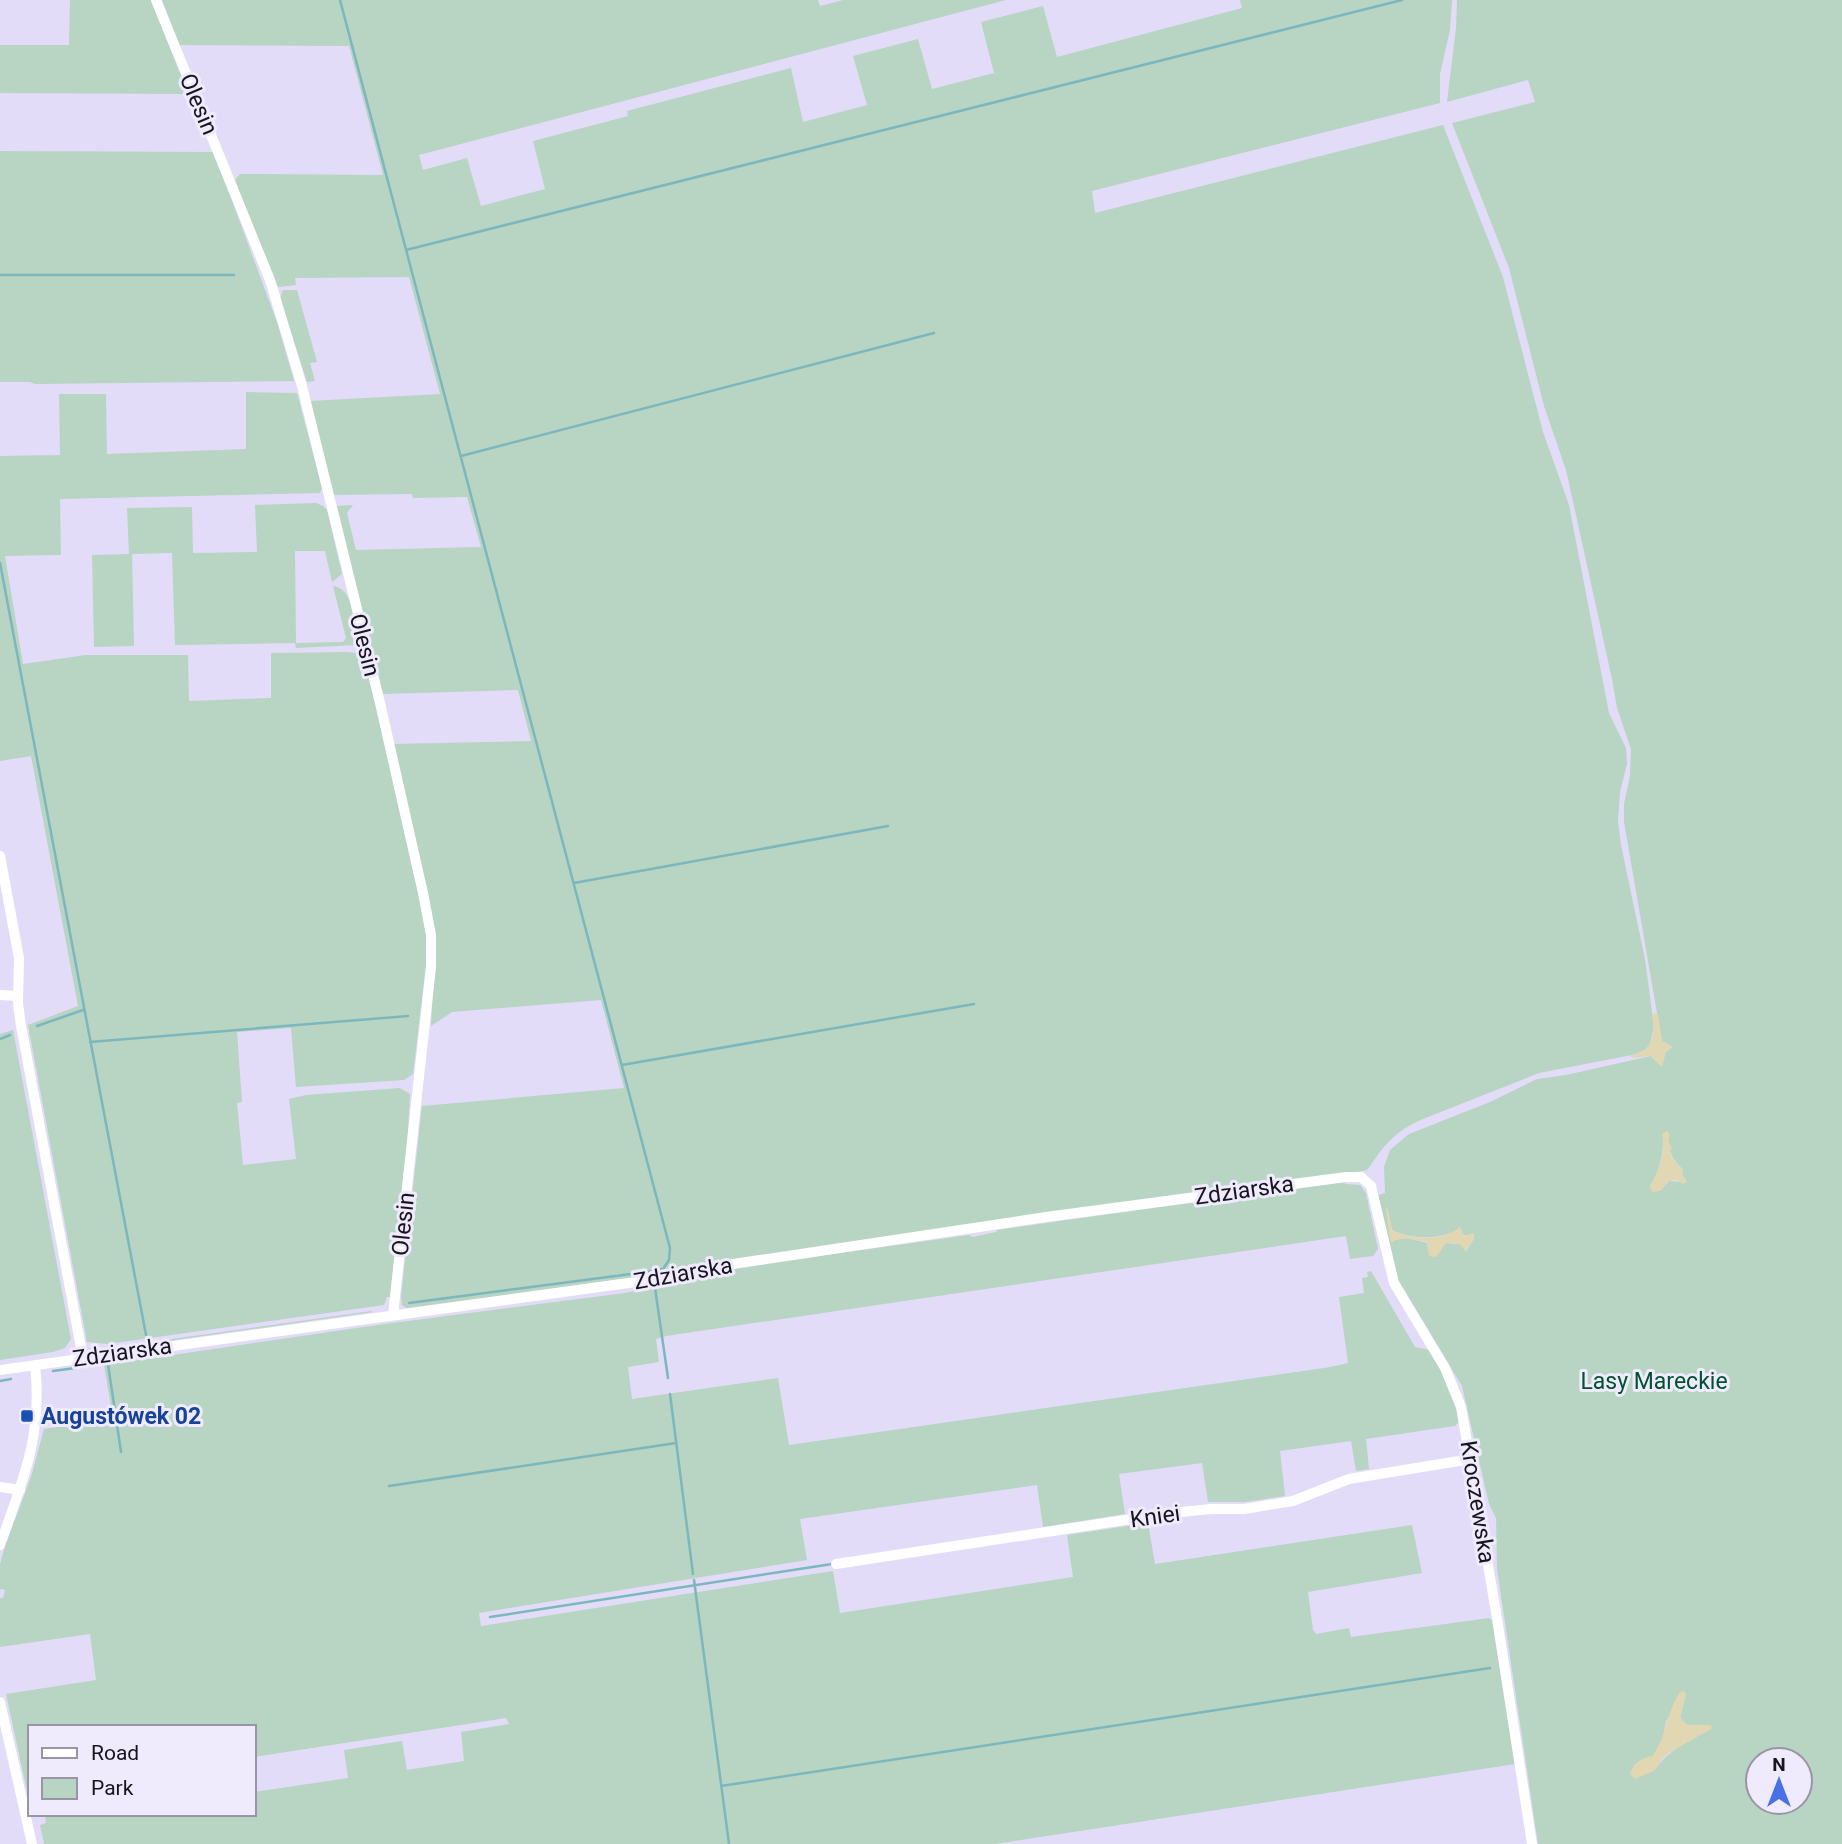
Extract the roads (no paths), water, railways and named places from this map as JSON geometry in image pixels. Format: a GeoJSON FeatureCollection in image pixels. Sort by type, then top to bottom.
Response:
{"type":"FeatureCollection","features":[{"type":"Feature","properties":{"kind":"street","name":"Olesin"},"geometry":{"type":"LineString","coordinates":[[156,0],[270,280],[302,386],[380,704],[431,935],[431,967],[393,1315]]}},
{"type":"Feature","properties":{"kind":"street"},"geometry":{"type":"LineString","coordinates":[[0,856],[19,958],[18,996],[83,1357]]}},
{"type":"Feature","properties":{"kind":"street"},"geometry":{"type":"LineString","coordinates":[[0,995],[18,996]]}},
{"type":"Feature","properties":{"kind":"street","name":"Zdziarska"},"geometry":{"type":"LineString","coordinates":[[0,1370],[657,1279],[700,1269],[1060,1215],[1354,1176],[1366,1179]]}},
{"type":"Feature","properties":{"kind":"street","name":"Kroczewska"},"geometry":{"type":"LineString","coordinates":[[1366,1179],[1374,1192],[1391,1275],[1454,1387],[1461,1407],[1532,1844]]}},
{"type":"Feature","properties":{"kind":"street"},"geometry":{"type":"LineString","coordinates":[[0,1545],[31,1457],[36,1383],[34,1365]]}},
{"type":"Feature","properties":{"kind":"street","name":"Kniei"},"geometry":{"type":"LineString","coordinates":[[836,1564],[1171,1513],[1211,1508],[1255,1507],[1293,1501],[1349,1479],[1471,1459]]}},
{"type":"Feature","properties":{"kind":"street"},"geometry":{"type":"LineString","coordinates":[[0,1488],[20,1490]]}},
{"type":"Feature","properties":{"kind":"street"},"geometry":{"type":"LineString","coordinates":[[0,1702],[32,1844]]}},
{"type":"Feature","properties":{"kind":"waterway"},"geometry":{"type":"LineString","coordinates":[[340,0],[670,1248],[669,1260],[663,1269],[654,1271],[409,1303]]}},
{"type":"Feature","properties":{"kind":"waterway"},"geometry":{"type":"LineString","coordinates":[[406,250],[1402,0]]}},
{"type":"Feature","properties":{"kind":"waterway"},"geometry":{"type":"LineString","coordinates":[[0,275],[234,275]]}},
{"type":"Feature","properties":{"kind":"waterway"},"geometry":{"type":"LineString","coordinates":[[461,456],[934,333]]}},
{"type":"Feature","properties":{"kind":"waterway"},"geometry":{"type":"LineString","coordinates":[[0,563],[146,1335]]}},
{"type":"Feature","properties":{"kind":"waterway"},"geometry":{"type":"LineString","coordinates":[[574,883],[888,826]]}},
{"type":"Feature","properties":{"kind":"waterway"},"geometry":{"type":"LineString","coordinates":[[622,1065],[974,1004]]}},
{"type":"Feature","properties":{"kind":"waterway"},"geometry":{"type":"LineString","coordinates":[[37,1026],[83,1010]]}},
{"type":"Feature","properties":{"kind":"waterway"},"geometry":{"type":"LineString","coordinates":[[90,1042],[408,1016]]}},
{"type":"Feature","properties":{"kind":"waterway"},"geometry":{"type":"LineString","coordinates":[[0,1039],[10,1035]]}},
{"type":"Feature","properties":{"kind":"waterway"},"geometry":{"type":"LineString","coordinates":[[655,1288],[668,1378]]}},
{"type":"Feature","properties":{"kind":"waterway"},"geometry":{"type":"LineString","coordinates":[[94,1364],[108,1364],[121,1452]]}},
{"type":"Feature","properties":{"kind":"waterway"},"geometry":{"type":"LineString","coordinates":[[53,1371],[83,1367]]}},
{"type":"Feature","properties":{"kind":"waterway"},"geometry":{"type":"LineString","coordinates":[[0,1381],[11,1379]]}},
{"type":"Feature","properties":{"kind":"waterway"},"geometry":{"type":"LineString","coordinates":[[670,1394],[693,1574]]}},
{"type":"Feature","properties":{"kind":"waterway"},"geometry":{"type":"LineString","coordinates":[[389,1486],[676,1443]]}},
{"type":"Feature","properties":{"kind":"waterway"},"geometry":{"type":"LineString","coordinates":[[490,1617],[832,1564]]}},
{"type":"Feature","properties":{"kind":"waterway"},"geometry":{"type":"LineString","coordinates":[[694,1580],[729,1844]]}},
{"type":"Feature","properties":{"kind":"waterway"},"geometry":{"type":"LineString","coordinates":[[721,1786],[1490,1668]]}},
{"type":"Feature","properties":{"kind":"place","name":"Augustówek 02"},"geometry":{"type":"Point","coordinates":[27,1416]}},
{"type":"Feature","properties":{"kind":"park label","name":"Lasy Mareckie"},"geometry":{"type":"Point","coordinates":[1654,1381]}}]}
